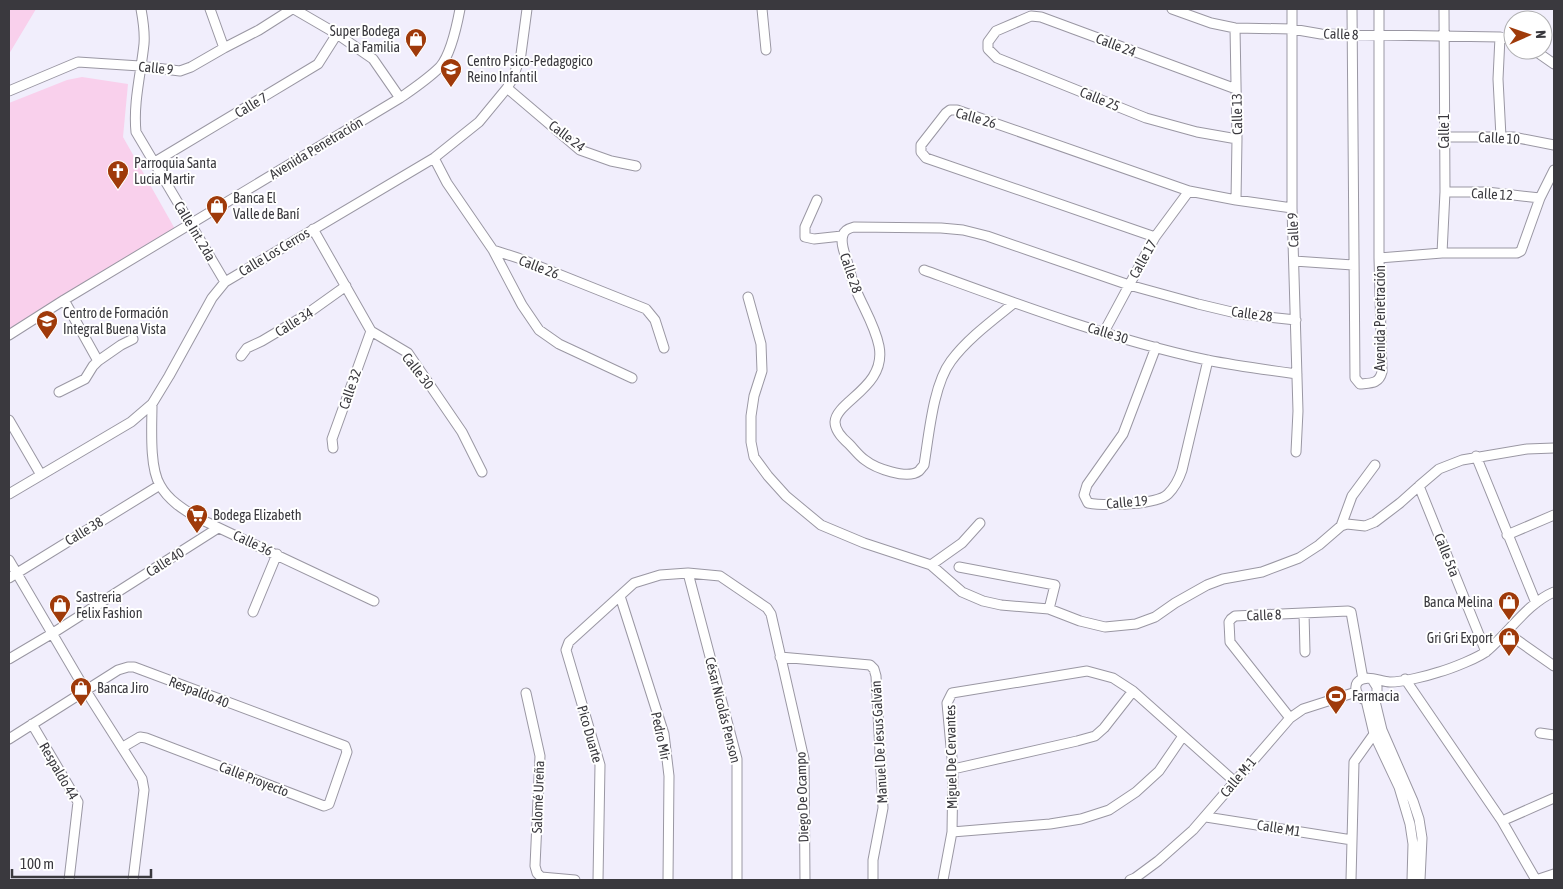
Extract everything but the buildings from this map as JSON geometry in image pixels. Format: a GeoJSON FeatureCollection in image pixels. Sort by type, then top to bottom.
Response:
{"type":"FeatureCollection","features":[{"type":"Feature","properties":{"kind":"street","name":"Calle Int. 2da"},"geometry":{"type":"LineString","coordinates":[[141,9],[144,42],[135,121],[136,132],[225,282]]}},
{"type":"Feature","properties":{"kind":"street"},"geometry":{"type":"LineString","coordinates":[[210,9],[224,48]]}},
{"type":"Feature","properties":{"kind":"street","name":"Calle 9"},"geometry":{"type":"LineString","coordinates":[[9,91],[78,62],[180,71],[191,68],[293,9]]}},
{"type":"Feature","properties":{"kind":"street"},"geometry":{"type":"LineString","coordinates":[[293,9],[337,34],[373,59],[400,98]]}},
{"type":"Feature","properties":{"kind":"street","name":"Avenida Penetración"},"geometry":{"type":"LineString","coordinates":[[9,336],[64,300],[400,98],[420,84],[441,66],[452,41],[460,9]]}},
{"type":"Feature","properties":{"kind":"street","name":"Calle Los Cerros"},"geometry":{"type":"LineString","coordinates":[[9,494],[131,422],[152,404],[212,298],[225,282],[434,158],[479,122],[513,78],[521,54],[527,9]]}},
{"type":"Feature","properties":{"kind":"street"},"geometry":{"type":"LineString","coordinates":[[762,9],[766,50]]}},
{"type":"Feature","properties":{"kind":"street","name":"Calle 8"},"geometry":{"type":"LineString","coordinates":[[1172,9],[1211,23],[1235,28],[1292,29],[1321,34],[1503,38]]}},
{"type":"Feature","properties":{"kind":"street","name":"Calle 9"},"geometry":{"type":"LineString","coordinates":[[1292,9],[1292,208],[1298,410],[1296,452]]}},
{"type":"Feature","properties":{"kind":"street","name":"Avenida Penetración"},"geometry":{"type":"LineString","coordinates":[[1352,9],[1355,378],[1360,384],[1378,381],[1382,372],[1379,258],[1379,9]]}},
{"type":"Feature","properties":{"kind":"street","name":"Calle 1"},"geometry":{"type":"LineString","coordinates":[[1442,253],[1445,192],[1444,9]]}},
{"type":"Feature","properties":{"kind":"street","name":"Calle 24"},"geometry":{"type":"LineString","coordinates":[[996,31],[1031,16],[1042,16],[1236,89]]}},
{"type":"Feature","properties":{"kind":"street","name":"Calle 13"},"geometry":{"type":"LineString","coordinates":[[1235,28],[1236,200]]}},
{"type":"Feature","properties":{"kind":"street","name":"Calle 25"},"geometry":{"type":"LineString","coordinates":[[996,31],[988,42],[988,49],[997,58],[1146,118],[1197,132],[1237,139]]}},
{"type":"Feature","properties":{"kind":"street","name":"Calle 7"},"geometry":{"type":"LineString","coordinates":[[153,163],[318,64],[337,34]]}},
{"type":"Feature","properties":{"kind":"street"},"geometry":{"type":"LineString","coordinates":[[1500,37],[1498,79],[1501,137]]}},
{"type":"Feature","properties":{"kind":"street","name":"Calle 24"},"geometry":{"type":"LineString","coordinates":[[507,88],[580,150],[611,161],[636,166]]}},
{"type":"Feature","properties":{"kind":"street","name":"Calle 26"},"geometry":{"type":"LineString","coordinates":[[1155,237],[926,158],[921,152],[921,145],[946,113],[950,110],[957,110],[1189,190],[1236,200],[1292,208]]}},
{"type":"Feature","properties":{"kind":"street","name":"Calle 10"},"geometry":{"type":"LineString","coordinates":[[1444,137],[1513,137],[1554,145]]}},
{"type":"Feature","properties":{"kind":"street"},"geometry":{"type":"LineString","coordinates":[[434,158],[446,183],[492,250],[522,305],[539,330],[559,344],[632,378]]}},
{"type":"Feature","properties":{"kind":"street"},"geometry":{"type":"LineString","coordinates":[[1379,258],[1442,253],[1518,253],[1521,251],[1540,198],[1554,170]]}},
{"type":"Feature","properties":{"kind":"street","name":"Calle 17"},"geometry":{"type":"LineString","coordinates":[[1104,332],[1155,237],[1189,190]]}},
{"type":"Feature","properties":{"kind":"street","name":"Calle 12"},"geometry":{"type":"LineString","coordinates":[[1445,192],[1488,192],[1540,198]]}},
{"type":"Feature","properties":{"kind":"street"},"geometry":{"type":"LineString","coordinates":[[817,200],[805,227],[805,237],[814,239],[842,236]]}},
{"type":"Feature","properties":{"kind":"street","name":"Calle 28"},"geometry":{"type":"LineString","coordinates":[[1014,303],[963,347],[950,362],[940,380],[924,465],[919,471],[913,474],[899,473],[879,468],[864,460],[840,436],[835,421],[838,414],[874,377],[880,351],[877,337],[855,288],[843,248],[842,236],[846,230],[854,227],[963,230],[987,236],[1129,285],[1198,304],[1240,314],[1296,320]]}},
{"type":"Feature","properties":{"kind":"street"},"geometry":{"type":"LineString","coordinates":[[313,229],[371,331]]}},
{"type":"Feature","properties":{"kind":"street","name":"Calle 26"},"geometry":{"type":"LineString","coordinates":[[492,250],[518,258],[646,309],[655,320],[664,348]]}},
{"type":"Feature","properties":{"kind":"street"},"geometry":{"type":"LineString","coordinates":[[1294,261],[1353,265]]}},
{"type":"Feature","properties":{"kind":"street","name":"Calle 30"},"geometry":{"type":"LineString","coordinates":[[924,270],[1014,303],[1156,347],[1208,360],[1297,374]]}},
{"type":"Feature","properties":{"kind":"street","name":"Calle 34"},"geometry":{"type":"LineString","coordinates":[[241,356],[247,348],[304,316],[346,286]]}},
{"type":"Feature","properties":{"kind":"street"},"geometry":{"type":"LineString","coordinates":[[748,297],[761,344],[762,371],[754,396],[751,416],[751,442],[754,457],[786,496],[821,525],[864,543],[931,565],[962,592],[983,601],[1001,605],[1049,609],[1080,621],[1105,627],[1136,624],[1155,617],[1207,585],[1223,579],[1262,572],[1298,558],[1319,545],[1341,526],[1347,524],[1365,526],[1375,522],[1439,469],[1476,456],[1527,449],[1554,448]]}},
{"type":"Feature","properties":{"kind":"street"},"geometry":{"type":"LineString","coordinates":[[64,300],[98,361]]}},
{"type":"Feature","properties":{"kind":"street","name":"Calle 30"},"geometry":{"type":"LineString","coordinates":[[371,331],[408,353],[462,432],[482,472]]}},
{"type":"Feature","properties":{"kind":"street","name":"Calle 32"},"geometry":{"type":"LineString","coordinates":[[333,448],[332,439],[371,331]]}},
{"type":"Feature","properties":{"kind":"street"},"geometry":{"type":"LineString","coordinates":[[59,392],[85,379],[98,361],[133,339]]}},
{"type":"Feature","properties":{"kind":"street","name":"Calle 19"},"geometry":{"type":"LineString","coordinates":[[1156,347],[1123,434],[1087,485],[1084,495],[1088,503],[1102,505],[1150,502],[1167,495],[1177,482],[1182,470],[1208,360]]}},
{"type":"Feature","properties":{"kind":"street","name":"Calle 36"},"geometry":{"type":"LineString","coordinates":[[152,404],[152,444],[155,470],[160,485],[178,506],[218,528],[374,601]]}},
{"type":"Feature","properties":{"kind":"street"},"geometry":{"type":"LineString","coordinates":[[9,420],[41,475]]}},
{"type":"Feature","properties":{"kind":"street"},"geometry":{"type":"LineString","coordinates":[[1476,456],[1536,603]]}},
{"type":"Feature","properties":{"kind":"street"},"geometry":{"type":"LineString","coordinates":[[1341,526],[1352,496],[1375,465]]}},
{"type":"Feature","properties":{"kind":"street","name":"Calle 38"},"geometry":{"type":"LineString","coordinates":[[12,575],[160,485]]}},
{"type":"Feature","properties":{"kind":"street","name":"Calle 5ta"},"geometry":{"type":"LineString","coordinates":[[1418,486],[1486,652]]}},
{"type":"Feature","properties":{"kind":"street"},"geometry":{"type":"LineString","coordinates":[[1507,535],[1554,515]]}},
{"type":"Feature","properties":{"kind":"street"},"geometry":{"type":"LineString","coordinates":[[931,565],[962,543],[980,523]]}},
{"type":"Feature","properties":{"kind":"street","name":"Calle 40"},"geometry":{"type":"LineString","coordinates":[[9,659],[218,528]]}},
{"type":"Feature","properties":{"kind":"street"},"geometry":{"type":"LineString","coordinates":[[253,612],[277,554]]}},
{"type":"Feature","properties":{"kind":"street"},"geometry":{"type":"LineString","coordinates":[[9,560],[12,575],[53,633],[86,691],[142,779],[144,790],[134,880]]}},
{"type":"Feature","properties":{"kind":"street"},"geometry":{"type":"LineString","coordinates":[[959,567],[1056,585],[1049,609]]}},
{"type":"Feature","properties":{"kind":"street","name":"Diego De Ocampo"},"geometry":{"type":"LineString","coordinates":[[566,650],[569,642],[634,583],[660,575],[688,573],[720,576],[767,608],[771,614],[804,759],[804,880]]}},
{"type":"Feature","properties":{"kind":"street","name":"César Nicolás Penson"},"geometry":{"type":"LineString","coordinates":[[688,573],[737,759],[737,880]]}},
{"type":"Feature","properties":{"kind":"street"},"geometry":{"type":"LineString","coordinates":[[1391,682],[1372,698],[1360,698],[1356,692],[1357,684],[1367,679],[1391,682],[1441,672],[1486,652],[1536,603],[1546,595],[1554,592]]}},
{"type":"Feature","properties":{"kind":"street","name":"Pedro Mir"},"geometry":{"type":"LineString","coordinates":[[620,596],[664,734],[669,776],[668,880]]}},
{"type":"Feature","properties":{"kind":"street","name":"Calle 8"},"geometry":{"type":"LineString","coordinates":[[1290,718],[1230,642],[1229,622],[1235,616],[1351,612],[1367,679]]}},
{"type":"Feature","properties":{"kind":"street"},"geometry":{"type":"LineString","coordinates":[[1304,613],[1305,652]]}},
{"type":"Feature","properties":{"kind":"street"},"geometry":{"type":"LineString","coordinates":[[1507,633],[1554,666]]}},
{"type":"Feature","properties":{"kind":"street","name":"Pico Duarte"},"geometry":{"type":"LineString","coordinates":[[566,650],[600,766],[598,880]]}},
{"type":"Feature","properties":{"kind":"street","name":"Manuel De Jesus Galván"},"geometry":{"type":"LineString","coordinates":[[780,657],[870,665],[874,669],[876,676],[883,808],[873,860],[873,880]]}},
{"type":"Feature","properties":{"kind":"street","name":"Respaldo 40"},"geometry":{"type":"LineString","coordinates":[[9,739],[118,670],[134,667],[345,746]]}},
{"type":"Feature","properties":{"kind":"street","name":"Miguel De Cervantes"},"geometry":{"type":"LineString","coordinates":[[943,880],[952,832],[954,769],[947,703],[952,693],[1086,672],[1113,678],[1133,691]]}},
{"type":"Feature","properties":{"kind":"street"},"geometry":{"type":"LineString","coordinates":[[1367,679],[1377,687],[1372,698],[1374,734],[1399,787],[1410,824],[1413,844],[1412,880]]}},
{"type":"Feature","properties":{"kind":"street"},"geometry":{"type":"LineString","coordinates":[[1405,679],[1502,821],[1536,880],[1554,874]]}},
{"type":"Feature","properties":{"kind":"street"},"geometry":{"type":"LineString","coordinates":[[954,769],[1095,736],[1104,728],[1133,691],[1234,781]]}},
{"type":"Feature","properties":{"kind":"street","name":"Calle M-1"},"geometry":{"type":"LineString","coordinates":[[1130,880],[1158,861],[1206,817],[1234,781],[1290,718],[1303,709],[1356,692]]}},
{"type":"Feature","properties":{"kind":"street","name":"Salomé Ureña"},"geometry":{"type":"LineString","coordinates":[[526,693],[540,756],[535,866],[537,873],[541,877],[574,880]]}},
{"type":"Feature","properties":{"kind":"street"},"geometry":{"type":"LineString","coordinates":[[1372,698],[1382,730],[1419,819],[1422,838],[1420,880]]}},
{"type":"Feature","properties":{"kind":"street","name":"Respaldo 44"},"geometry":{"type":"LineString","coordinates":[[32,724],[78,802],[69,880]]}},
{"type":"Feature","properties":{"kind":"street"},"geometry":{"type":"LineString","coordinates":[[1540,733],[1554,735]]}},
{"type":"Feature","properties":{"kind":"street"},"geometry":{"type":"LineString","coordinates":[[1351,880],[1354,762],[1374,734]]}},
{"type":"Feature","properties":{"kind":"street"},"geometry":{"type":"LineString","coordinates":[[952,832],[1050,824],[1081,819],[1109,810],[1136,792],[1159,771],[1183,736]]}},
{"type":"Feature","properties":{"kind":"street","name":"Calle Proyecto"},"geometry":{"type":"LineString","coordinates":[[123,747],[140,737],[146,738],[324,806],[329,804],[347,752],[345,746]]}},
{"type":"Feature","properties":{"kind":"street"},"geometry":{"type":"LineString","coordinates":[[1502,821],[1554,798]]}},
{"type":"Feature","properties":{"kind":"street","name":"Calle M1"},"geometry":{"type":"LineString","coordinates":[[1206,817],[1352,840]]}},
{"type":"Feature","properties":{"kind":"shaded area"},"geometry":{"type":"Polygon","coordinates":[[[9,9],[36,9],[9,54],[9,9]]]}},
{"type":"Feature","properties":{"kind":"shaded area"},"geometry":{"type":"Polygon","coordinates":[[[82,77],[128,84],[123,137],[175,229],[9,330],[9,103],[67,80],[82,77]]]}},
{"type":"Feature","properties":{"kind":"place","name":"Super Bodega La Familia"},"geometry":{"type":"Point","coordinates":[416,58]}},
{"type":"Feature","properties":{"kind":"place","name":"Centro Psico-Pedagogico Reino Infantil"},"geometry":{"type":"Point","coordinates":[451,88]}},
{"type":"Feature","properties":{"kind":"place","name":"Parroquia Santa Lucia Martir"},"geometry":{"type":"Point","coordinates":[118,190]}},
{"type":"Feature","properties":{"kind":"place","name":"Banca El Valle de Baní"},"geometry":{"type":"Point","coordinates":[217,225]}},
{"type":"Feature","properties":{"kind":"place","name":"Centro de Formación Integral Buena Vista"},"geometry":{"type":"Point","coordinates":[47,340]}},
{"type":"Feature","properties":{"kind":"place","name":"Bodega Elizabeth"},"geometry":{"type":"Point","coordinates":[197,534]}},
{"type":"Feature","properties":{"kind":"place","name":"Banca Melina"},"geometry":{"type":"Point","coordinates":[1509,621]}},
{"type":"Feature","properties":{"kind":"place","name":"Sastreria Felix Fashion"},"geometry":{"type":"Point","coordinates":[60,624]}},
{"type":"Feature","properties":{"kind":"place","name":"Gri Gri Export"},"geometry":{"type":"Point","coordinates":[1509,657]}},
{"type":"Feature","properties":{"kind":"place","name":"Banca Jiro"},"geometry":{"type":"Point","coordinates":[81,707]}},
{"type":"Feature","properties":{"kind":"place","name":"Farmacia"},"geometry":{"type":"Point","coordinates":[1336,715]}}]}
